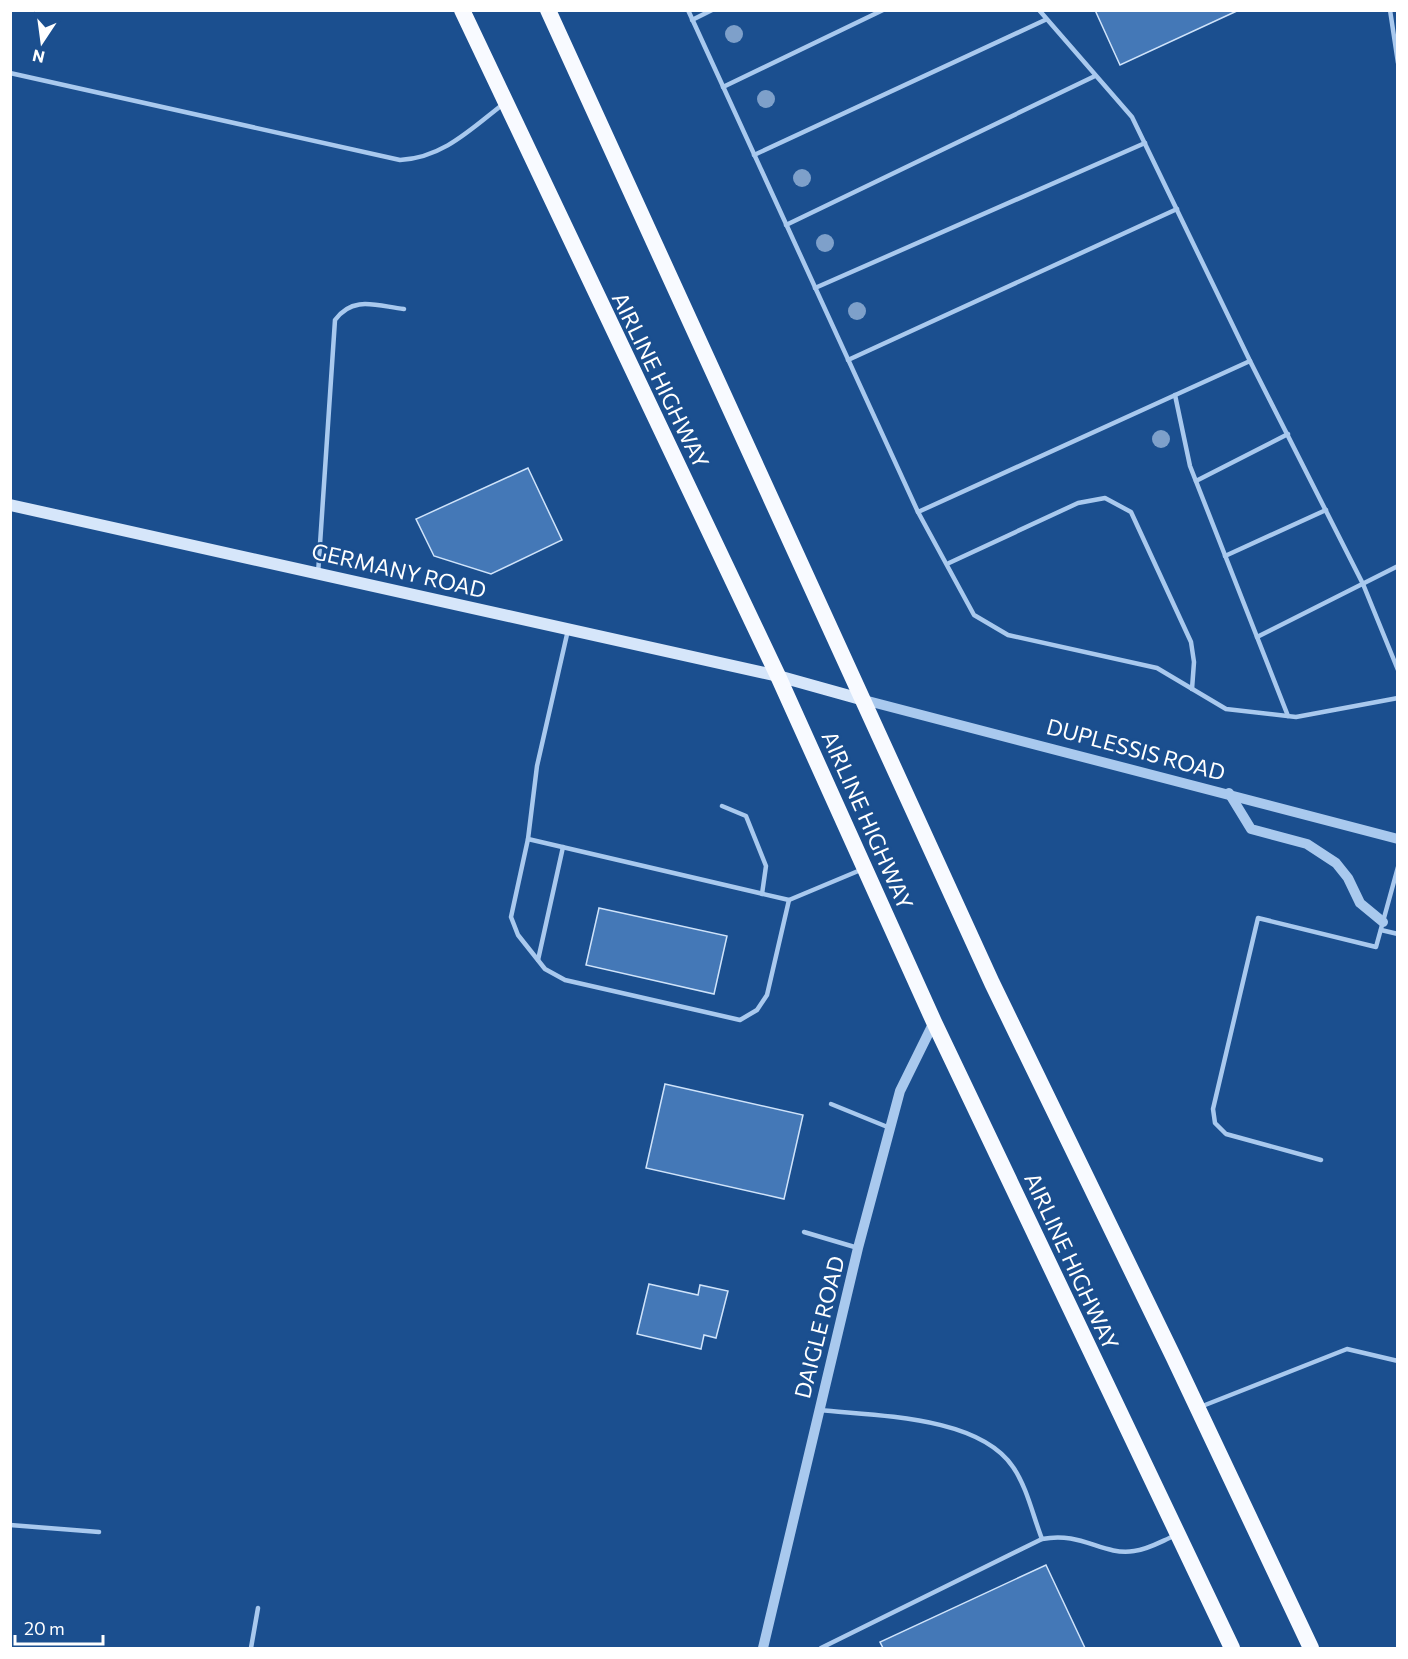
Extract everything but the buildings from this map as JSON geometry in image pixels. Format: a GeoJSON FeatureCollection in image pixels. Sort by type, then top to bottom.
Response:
{"type":"FeatureCollection","features":[{"type":"Feature","properties":{"kind":"highway","name":"AIRLINE HIGHWAY"},"geometry":{"type":"LineString","coordinates":[[462,10],[504,104],[777,676],[934,1022],[1232,1648]]}},
{"type":"Feature","properties":{"kind":"highway","name":"AIRLINE HIGHWAY"},"geometry":{"type":"LineString","coordinates":[[548,10],[992,983],[1311,1648]]}},
{"type":"Feature","properties":{"kind":"main road","name":"GERMANY ROAD"},"geometry":{"type":"LineString","coordinates":[[10,505],[777,676],[864,700]]}},
{"type":"Feature","properties":{"kind":"street","name":"DUPLESSIS ROAD"},"geometry":{"type":"LineString","coordinates":[[864,700],[1229,793],[1398,839]]}},
{"type":"Feature","properties":{"kind":"street"},"geometry":{"type":"LineString","coordinates":[[1229,793],[1251,829],[1307,844],[1336,862],[1348,878],[1359,903],[1382,926]]}},
{"type":"Feature","properties":{"kind":"street","name":"DAIGLE ROAD"},"geometry":{"type":"LineString","coordinates":[[763,1648],[858,1248],[900,1091],[934,1022]]}},
{"type":"Feature","properties":{"kind":"lane"},"geometry":{"type":"LineString","coordinates":[[688,10],[918,512],[949,563],[974,615],[1008,635],[1157,668],[1226,709],[1288,716],[1398,698]]}},
{"type":"Feature","properties":{"kind":"lane"},"geometry":{"type":"LineString","coordinates":[[692,20],[712,10]]}},
{"type":"Feature","properties":{"kind":"lane"},"geometry":{"type":"LineString","coordinates":[[723,87],[884,10]]}},
{"type":"Feature","properties":{"kind":"lane"},"geometry":{"type":"LineString","coordinates":[[1039,10],[1132,117],[1250,361],[1363,584],[1397,669]]}},
{"type":"Feature","properties":{"kind":"lane"},"geometry":{"type":"LineString","coordinates":[[1390,10],[1398,63]]}},
{"type":"Feature","properties":{"kind":"lane"},"geometry":{"type":"LineString","coordinates":[[754,155],[1046,20]]}},
{"type":"Feature","properties":{"kind":"lane"},"geometry":{"type":"LineString","coordinates":[[10,73],[400,160],[420,159],[438,152],[504,104]]}},
{"type":"Feature","properties":{"kind":"lane"},"geometry":{"type":"LineString","coordinates":[[786,225],[1095,76]]}},
{"type":"Feature","properties":{"kind":"lane"},"geometry":{"type":"LineString","coordinates":[[815,288],[1145,143]]}},
{"type":"Feature","properties":{"kind":"lane"},"geometry":{"type":"LineString","coordinates":[[848,360],[1177,209]]}},
{"type":"Feature","properties":{"kind":"lane"},"geometry":{"type":"LineString","coordinates":[[318,573],[335,320],[343,308],[354,303],[404,309]]}},
{"type":"Feature","properties":{"kind":"lane"},"geometry":{"type":"LineString","coordinates":[[918,512],[1250,361]]}},
{"type":"Feature","properties":{"kind":"lane"},"geometry":{"type":"LineString","coordinates":[[1175,395],[1196,480],[1288,716]]}},
{"type":"Feature","properties":{"kind":"lane"},"geometry":{"type":"LineString","coordinates":[[1196,480],[1287,435]]}},
{"type":"Feature","properties":{"kind":"lane"},"geometry":{"type":"LineString","coordinates":[[949,563],[1078,503],[1105,498],[1131,512],[1191,642],[1194,662],[1192,689]]}},
{"type":"Feature","properties":{"kind":"lane"},"geometry":{"type":"LineString","coordinates":[[1225,556],[1326,510]]}},
{"type":"Feature","properties":{"kind":"lane"},"geometry":{"type":"LineString","coordinates":[[1257,637],[1398,566]]}},
{"type":"Feature","properties":{"kind":"lane"},"geometry":{"type":"LineString","coordinates":[[568,630],[537,766],[528,839],[511,917],[518,935],[545,969],[565,980],[740,1020],[757,1010],[767,995],[789,900]]}},
{"type":"Feature","properties":{"kind":"lane"},"geometry":{"type":"LineString","coordinates":[[722,806],[746,816],[766,866],[762,894]]}},
{"type":"Feature","properties":{"kind":"lane"},"geometry":{"type":"LineString","coordinates":[[528,839],[789,900],[864,868]]}},
{"type":"Feature","properties":{"kind":"lane"},"geometry":{"type":"LineString","coordinates":[[538,960],[563,847]]}},
{"type":"Feature","properties":{"kind":"lane"},"geometry":{"type":"LineString","coordinates":[[1321,1160],[1226,1134],[1215,1123],[1213,1109],[1258,918],[1376,947],[1398,867]]}},
{"type":"Feature","properties":{"kind":"lane"},"geometry":{"type":"LineString","coordinates":[[1382,926],[1398,934]]}},
{"type":"Feature","properties":{"kind":"lane"},"geometry":{"type":"LineString","coordinates":[[831,1104],[890,1128]]}},
{"type":"Feature","properties":{"kind":"lane"},"geometry":{"type":"LineString","coordinates":[[804,1232],[858,1248]]}},
{"type":"Feature","properties":{"kind":"lane"},"geometry":{"type":"LineString","coordinates":[[1197,1407],[1347,1349],[1398,1361]]}},
{"type":"Feature","properties":{"kind":"lane"},"geometry":{"type":"LineString","coordinates":[[819,1410],[928,1423],[960,1430],[986,1441],[1002,1453],[1014,1468],[1042,1539]]}},
{"type":"Feature","properties":{"kind":"lane"},"geometry":{"type":"LineString","coordinates":[[10,1525],[99,1532]]}},
{"type":"Feature","properties":{"kind":"lane"},"geometry":{"type":"LineString","coordinates":[[821,1648],[1042,1539],[1072,1537],[1117,1552],[1136,1551],[1177,1535]]}},
{"type":"Feature","properties":{"kind":"lane"},"geometry":{"type":"LineString","coordinates":[[251,1648],[258,1608]]}}]}
